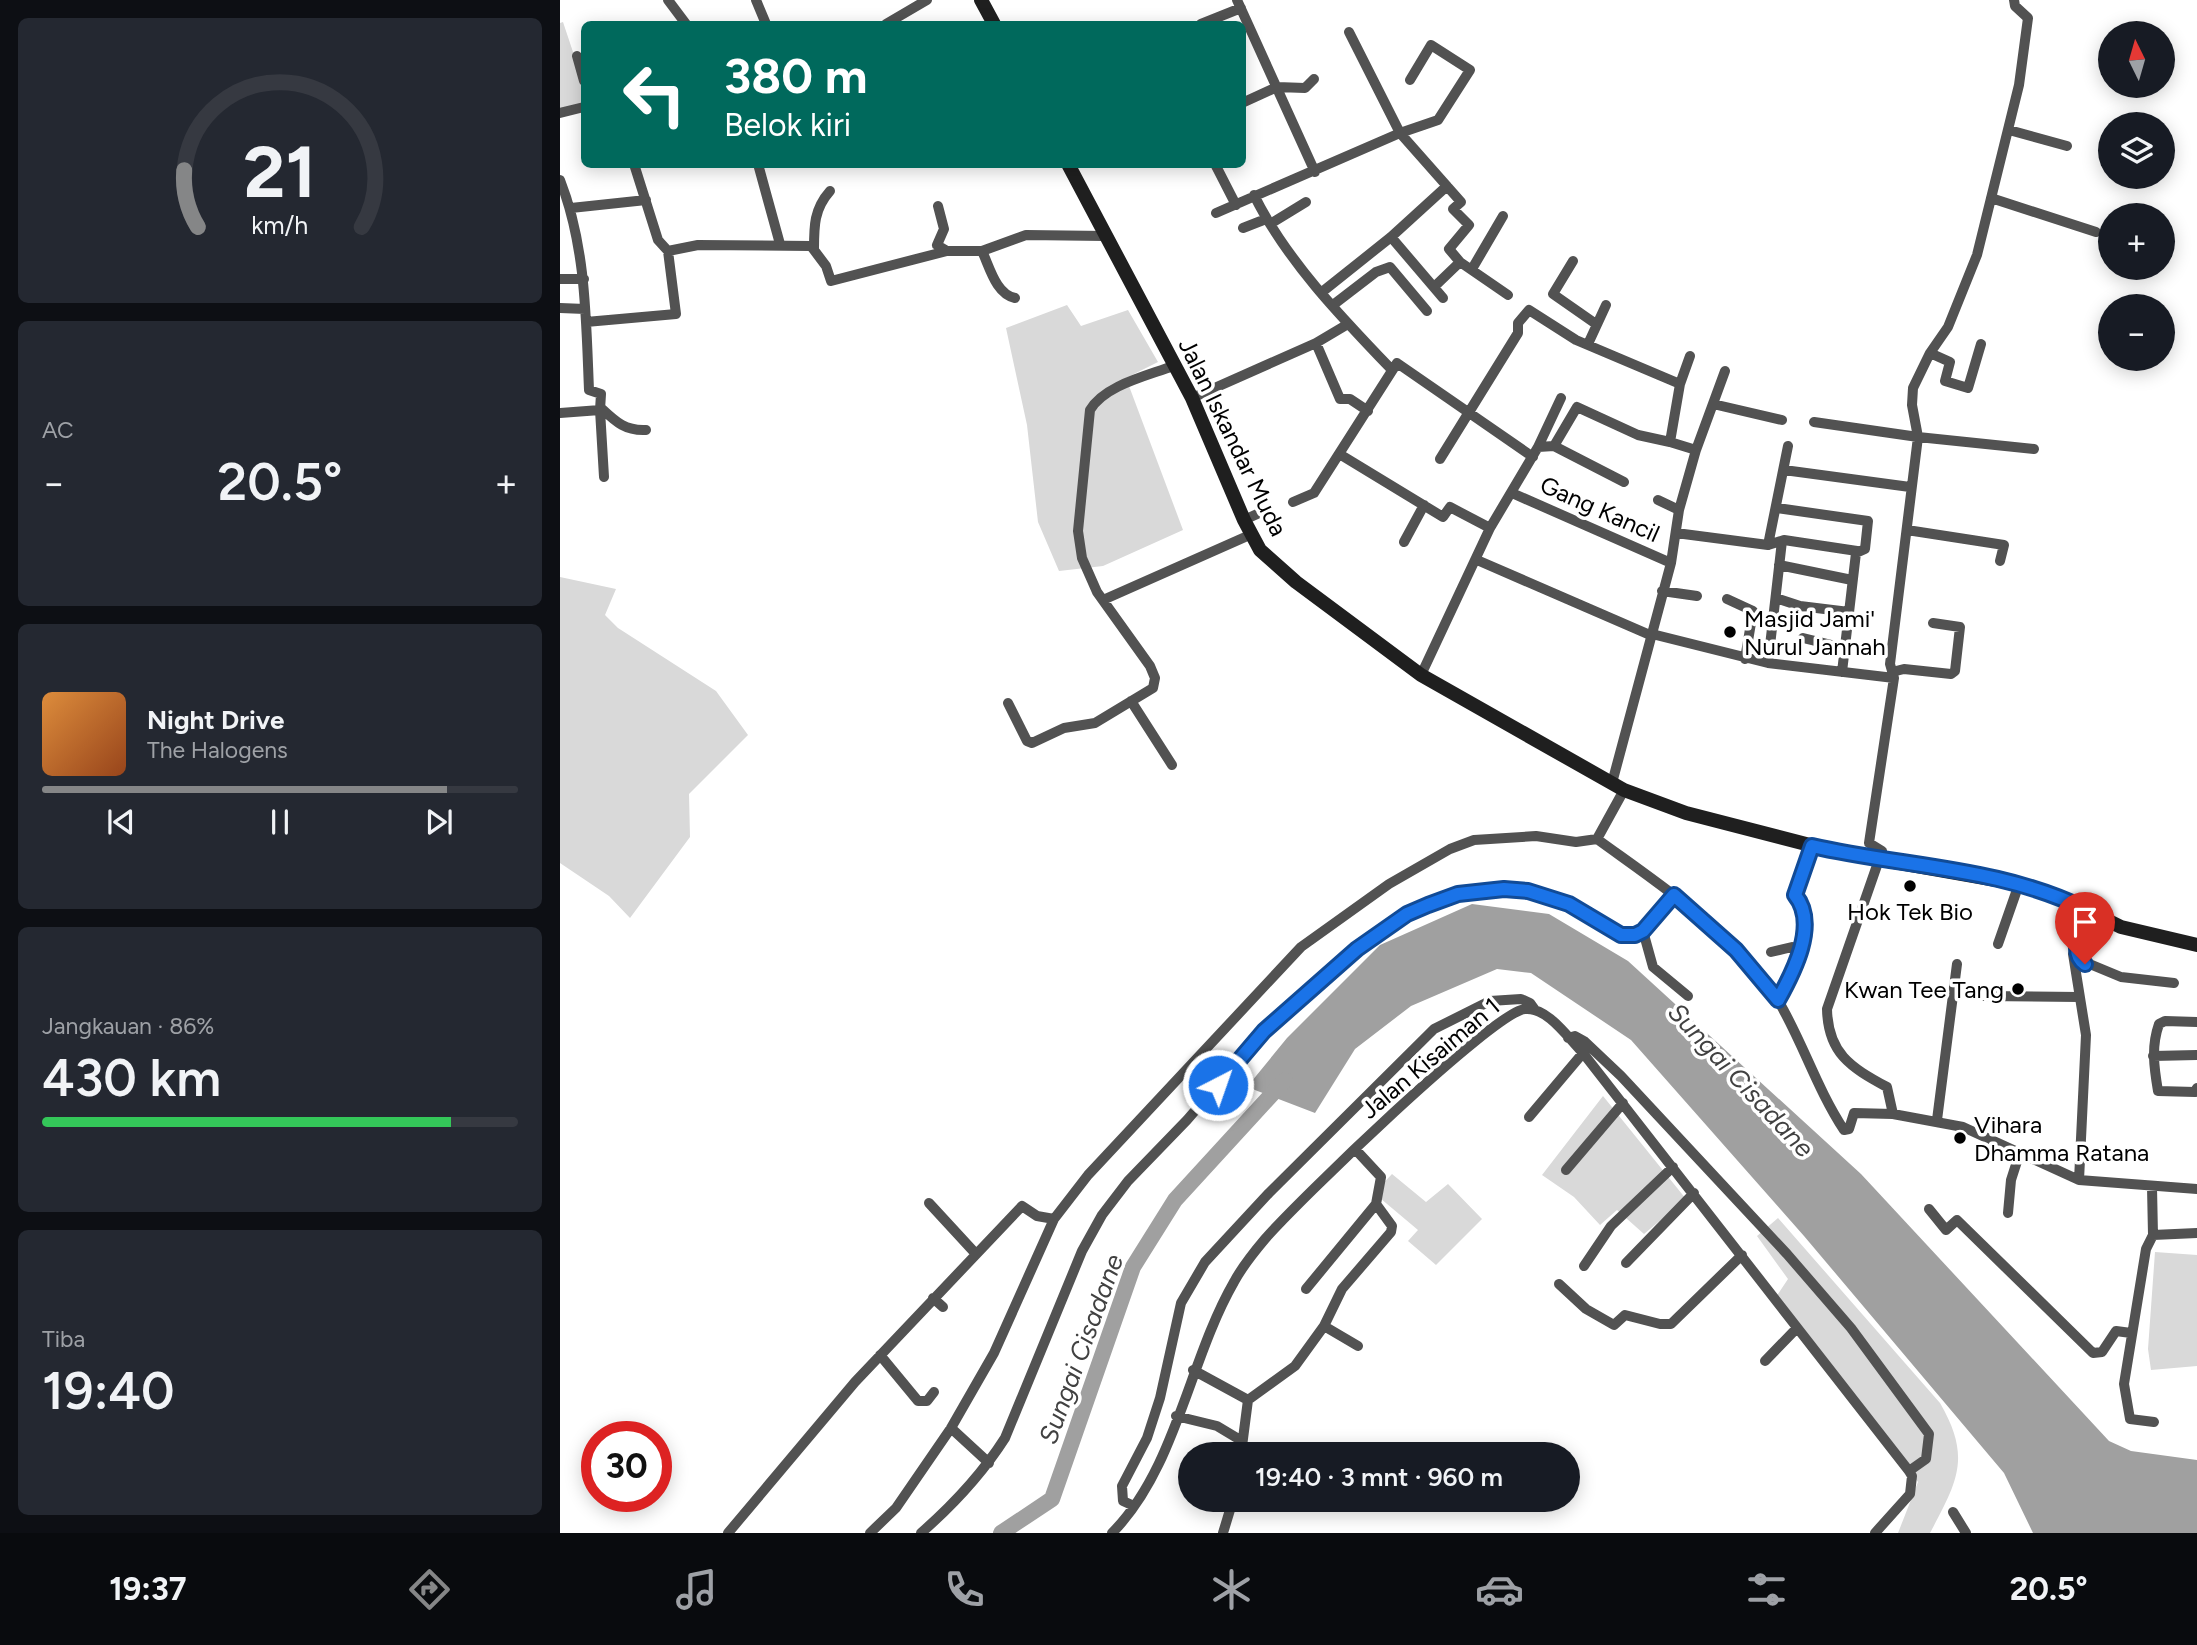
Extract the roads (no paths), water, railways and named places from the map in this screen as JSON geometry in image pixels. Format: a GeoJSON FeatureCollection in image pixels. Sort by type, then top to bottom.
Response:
{"type":"FeatureCollection","features":[{"type":"Feature","properties":{"kind":"street"},"geometry":{"type":"LineString","coordinates":[[667,0],[684,21]]}},
{"type":"Feature","properties":{"kind":"street"},"geometry":{"type":"LineString","coordinates":[[756,0],[765,21]]}},
{"type":"Feature","properties":{"kind":"street"},"geometry":{"type":"LineString","coordinates":[[891,21],[927,0]]}},
{"type":"Feature","properties":{"kind":"street"},"geometry":{"type":"LineString","coordinates":[[981,0],[992,21]]}},
{"type":"Feature","properties":{"kind":"street"},"geometry":{"type":"LineString","coordinates":[[1893,1114],[1887,1087],[1864,1074],[1838,1051],[1831,1040],[1827,1009],[1882,851],[1869,843],[1893,675],[1890,664],[1917,437],[1912,405],[1913,388],[1930,354],[1948,327],[1977,256],[2009,130],[2028,18],[2015,6],[2014,0]]}},
{"type":"Feature","properties":{"kind":"street"},"geometry":{"type":"LineString","coordinates":[[1207,21],[1239,4],[1315,172]]}},
{"type":"Feature","properties":{"kind":"street"},"geometry":{"type":"LineString","coordinates":[[1349,32],[1400,133],[1461,202],[1453,209],[1469,225],[1449,249],[1460,262],[1508,295]]}},
{"type":"Feature","properties":{"kind":"street"},"geometry":{"type":"LineString","coordinates":[[1216,213],[1443,117],[1470,70],[1431,45],[1410,80]]}},
{"type":"Feature","properties":{"kind":"street"},"geometry":{"type":"LineString","coordinates":[[577,56],[581,70]]}},
{"type":"Feature","properties":{"kind":"street"},"geometry":{"type":"LineString","coordinates":[[1246,101],[1277,87],[1298,90],[1314,79]]}},
{"type":"Feature","properties":{"kind":"street"},"geometry":{"type":"LineString","coordinates":[[560,113],[581,108]]}},
{"type":"Feature","properties":{"kind":"street"},"geometry":{"type":"LineString","coordinates":[[2009,130],[2067,146]]}},
{"type":"Feature","properties":{"kind":"street"},"geometry":{"type":"LineString","coordinates":[[586,322],[676,314],[668,251],[658,240],[635,168]]}},
{"type":"Feature","properties":{"kind":"street"},"geometry":{"type":"LineString","coordinates":[[759,168],[780,244]]}},
{"type":"Feature","properties":{"kind":"street","name":"Jalan Iskandar Muda"},"geometry":{"type":"LineString","coordinates":[[1070,168],[1192,398],[1244,520],[1261,550],[1279,569],[1421,675],[1618,786],[1686,813],[1812,846],[2019,884],[2062,898],[2121,926],[2197,945]]}},
{"type":"Feature","properties":{"kind":"street"},"geometry":{"type":"LineString","coordinates":[[1217,168],[1236,205]]}},
{"type":"Feature","properties":{"kind":"street"},"geometry":{"type":"LineString","coordinates":[[560,180],[571,208],[584,279],[589,390],[601,394],[604,477]]}},
{"type":"Feature","properties":{"kind":"street"},"geometry":{"type":"LineString","coordinates":[[1322,292],[1391,237],[1447,186]]}},
{"type":"Feature","properties":{"kind":"street"},"geometry":{"type":"LineString","coordinates":[[814,250],[818,204],[830,191]]}},
{"type":"Feature","properties":{"kind":"street"},"geometry":{"type":"LineString","coordinates":[[1254,195],[1268,221],[1322,292],[1392,370]]}},
{"type":"Feature","properties":{"kind":"street"},"geometry":{"type":"LineString","coordinates":[[1991,198],[2096,232]]}},
{"type":"Feature","properties":{"kind":"street"},"geometry":{"type":"LineString","coordinates":[[571,208],[646,200]]}},
{"type":"Feature","properties":{"kind":"street"},"geometry":{"type":"LineString","coordinates":[[1243,228],[1268,221],[1306,202]]}},
{"type":"Feature","properties":{"kind":"street"},"geometry":{"type":"LineString","coordinates":[[938,205],[944,229],[937,245],[947,251]]}},
{"type":"Feature","properties":{"kind":"street"},"geometry":{"type":"LineString","coordinates":[[1472,269],[1503,216]]}},
{"type":"Feature","properties":{"kind":"street"},"geometry":{"type":"LineString","coordinates":[[668,251],[698,245],[803,244],[814,250],[826,266],[831,281],[947,251],[982,251],[1026,235],[1105,236]]}},
{"type":"Feature","properties":{"kind":"street"},"geometry":{"type":"LineString","coordinates":[[1391,237],[1443,298]]}},
{"type":"Feature","properties":{"kind":"street"},"geometry":{"type":"LineString","coordinates":[[982,251],[999,287],[1005,295],[1015,298]]}},
{"type":"Feature","properties":{"kind":"street"},"geometry":{"type":"LineString","coordinates":[[1573,261],[1553,294],[1596,324]]}},
{"type":"Feature","properties":{"kind":"street"},"geometry":{"type":"LineString","coordinates":[[1434,287],[1460,262]]}},
{"type":"Feature","properties":{"kind":"street"},"geometry":{"type":"LineString","coordinates":[[1333,305],[1376,272],[1390,267],[1427,312]]}},
{"type":"Feature","properties":{"kind":"street"},"geometry":{"type":"LineString","coordinates":[[560,279],[584,279]]}},
{"type":"Feature","properties":{"kind":"street"},"geometry":{"type":"LineString","coordinates":[[1588,344],[1606,305]]}},
{"type":"Feature","properties":{"kind":"street"},"geometry":{"type":"LineString","coordinates":[[560,308],[585,309]]}},
{"type":"Feature","properties":{"kind":"street"},"geometry":{"type":"LineString","coordinates":[[1440,459],[1518,333],[1518,323],[1529,310],[1588,344],[1680,384]]}},
{"type":"Feature","properties":{"kind":"street"},"geometry":{"type":"LineString","coordinates":[[1192,398],[1316,343],[1348,324]]}},
{"type":"Feature","properties":{"kind":"street"},"geometry":{"type":"LineString","coordinates":[[1316,343],[1340,399],[1343,402],[1350,399],[1368,411]]}},
{"type":"Feature","properties":{"kind":"street"},"geometry":{"type":"LineString","coordinates":[[1930,354],[1951,362],[1945,382],[1968,388],[1981,344]]}},
{"type":"Feature","properties":{"kind":"street"},"geometry":{"type":"LineString","coordinates":[[1670,442],[1680,384],[1690,356]]}},
{"type":"Feature","properties":{"kind":"street"},"geometry":{"type":"LineString","coordinates":[[1293,502],[1314,493],[1397,363],[1533,457]]}},
{"type":"Feature","properties":{"kind":"street"},"geometry":{"type":"LineString","coordinates":[[1009,703],[1027,741],[1032,743],[1064,728],[1096,723],[1153,688],[1155,678],[1150,666],[1087,574],[1079,531],[1090,410],[1094,404],[1116,389],[1173,366]]}},
{"type":"Feature","properties":{"kind":"street"},"geometry":{"type":"LineString","coordinates":[[1597,839],[1618,786],[1651,634],[1671,563],[1679,510],[1696,450],[1726,371]]}},
{"type":"Feature","properties":{"kind":"street"},"geometry":{"type":"LineString","coordinates":[[1421,675],[1490,528],[1533,457],[1561,398]]}},
{"type":"Feature","properties":{"kind":"street"},"geometry":{"type":"LineString","coordinates":[[1713,404],[1782,420]]}},
{"type":"Feature","properties":{"kind":"street"},"geometry":{"type":"LineString","coordinates":[[1553,446],[1577,407],[1638,435],[1696,450]]}},
{"type":"Feature","properties":{"kind":"street"},"geometry":{"type":"LineString","coordinates":[[560,413],[601,409],[631,430],[646,430]]}},
{"type":"Feature","properties":{"kind":"street"},"geometry":{"type":"LineString","coordinates":[[1814,422],[1917,437],[2034,449]]}},
{"type":"Feature","properties":{"kind":"street"},"geometry":{"type":"LineString","coordinates":[[1538,447],[1553,446],[1624,482]]}},
{"type":"Feature","properties":{"kind":"street"},"geometry":{"type":"LineString","coordinates":[[1768,545],[1788,446]]}},
{"type":"Feature","properties":{"kind":"street"},"geometry":{"type":"LineString","coordinates":[[1340,455],[1443,517],[1450,508],[1490,528]]}},
{"type":"Feature","properties":{"kind":"street"},"geometry":{"type":"LineString","coordinates":[[1784,470],[1910,487]]}},
{"type":"Feature","properties":{"kind":"street","name":"Gang Kancil"},"geometry":{"type":"LineString","coordinates":[[1512,493],[1671,563]]}},
{"type":"Feature","properties":{"kind":"street"},"geometry":{"type":"LineString","coordinates":[[1658,500],[1679,510]]}},
{"type":"Feature","properties":{"kind":"street"},"geometry":{"type":"LineString","coordinates":[[1404,542],[1424,505]]}},
{"type":"Feature","properties":{"kind":"street"},"geometry":{"type":"LineString","coordinates":[[1676,533],[1768,545],[1782,541],[1865,550],[1866,520],[1777,508]]}},
{"type":"Feature","properties":{"kind":"street"},"geometry":{"type":"LineString","coordinates":[[1244,520],[1266,510]]}},
{"type":"Feature","properties":{"kind":"street"},"geometry":{"type":"LineString","coordinates":[[1907,530],[2004,545],[2000,561]]}},
{"type":"Feature","properties":{"kind":"street"},"geometry":{"type":"LineString","coordinates":[[1103,600],[1252,534]]}},
{"type":"Feature","properties":{"kind":"street"},"geometry":{"type":"LineString","coordinates":[[1768,663],[1782,541]]}},
{"type":"Feature","properties":{"kind":"street"},"geometry":{"type":"LineString","coordinates":[[1842,671],[1857,551]]}},
{"type":"Feature","properties":{"kind":"street"},"geometry":{"type":"LineString","coordinates":[[1477,560],[1651,634],[1768,663],[1893,675],[1904,668],[1951,674],[1955,671],[1960,627],[1933,623]]}},
{"type":"Feature","properties":{"kind":"street"},"geometry":{"type":"LineString","coordinates":[[1779,565],[1852,580]]}},
{"type":"Feature","properties":{"kind":"street"},"geometry":{"type":"LineString","coordinates":[[1662,591],[1697,596]]}},
{"type":"Feature","properties":{"kind":"street"},"geometry":{"type":"LineString","coordinates":[[1776,598],[1793,601],[1800,606],[1849,612]]}},
{"type":"Feature","properties":{"kind":"street"},"geometry":{"type":"LineString","coordinates":[[1727,599],[1753,611],[1745,659]]}},
{"type":"Feature","properties":{"kind":"street"},"geometry":{"type":"LineString","coordinates":[[1803,638],[1844,648]]}},
{"type":"Feature","properties":{"kind":"street"},"geometry":{"type":"LineString","coordinates":[[1131,701],[1172,765]]}},
{"type":"Feature","properties":{"kind":"street"},"geometry":{"type":"LineString","coordinates":[[870,1533],[896,1508],[951,1428],[994,1353],[1055,1219],[1088,1175],[1293,956],[1389,884],[1450,849],[1474,841],[1536,836],[1576,842],[1597,839],[1674,895],[1736,950],[1778,1000],[1827,1104],[1844,1130],[1849,1129],[1854,1112],[1937,1120],[1963,1127],[2079,1180],[2197,1189]]}},
{"type":"Feature","properties":{"kind":"street"},"geometry":{"type":"LineString","coordinates":[[1778,1000],[1801,950],[1804,922],[1801,903],[1795,895],[1812,846]]}},
{"type":"Feature","properties":{"kind":"street"},"geometry":{"type":"LineString","coordinates":[[1998,944],[2019,884]]}},
{"type":"Feature","properties":{"kind":"street"},"geometry":{"type":"LineString","coordinates":[[920,1533],[948,1509],[989,1463],[1005,1438],[1082,1251],[1102,1215],[1128,1181],[1187,1120],[1264,1031],[1357,949],[1407,914],[1458,894],[1504,889],[1528,891],[1569,904],[1621,935],[1635,935],[1643,931],[1674,895]]}},
{"type":"Feature","properties":{"kind":"street"},"geometry":{"type":"LineString","coordinates":[[2079,1180],[2086,1035],[2073,954],[2087,910]]}},
{"type":"Feature","properties":{"kind":"street"},"geometry":{"type":"LineString","coordinates":[[1643,931],[1653,967],[1688,996]]}},
{"type":"Feature","properties":{"kind":"street"},"geometry":{"type":"LineString","coordinates":[[2077,945],[2078,956],[2085,964],[2121,977],[2174,983]]}},
{"type":"Feature","properties":{"kind":"street"},"geometry":{"type":"LineString","coordinates":[[1771,952],[1792,947],[1801,950]]}},
{"type":"Feature","properties":{"kind":"street"},"geometry":{"type":"LineString","coordinates":[[1937,1120],[1956,964]]}},
{"type":"Feature","properties":{"kind":"street"},"geometry":{"type":"LineString","coordinates":[[1983,996],[2079,997]]}},
{"type":"Feature","properties":{"kind":"street"},"geometry":{"type":"LineString","coordinates":[[1134,1506],[1123,1501],[1122,1486],[1152,1424],[1181,1303],[1205,1262],[1297,1163],[1434,1029],[1490,1001],[1521,999],[1535,1010]]}},
{"type":"Feature","properties":{"kind":"street","name":"Jalan Kisaiman 1"},"geometry":{"type":"LineString","coordinates":[[1112,1533],[1134,1506],[1162,1456],[1193,1370],[1234,1282],[1265,1239],[1355,1149],[1507,1015],[1525,1009],[1545,1014],[1583,1052],[1909,1471]]}},
{"type":"Feature","properties":{"kind":"street"},"geometry":{"type":"LineString","coordinates":[[2197,1022],[2165,1021],[2159,1024],[2153,1041],[2158,1091],[2195,1092],[2197,1088]]}},
{"type":"Feature","properties":{"kind":"street"},"geometry":{"type":"LineString","coordinates":[[1568,1038],[1575,1036],[1584,1041],[1620,1076],[1778,1244],[1851,1328],[1929,1434],[1926,1458],[1909,1471],[1913,1488],[1910,1494],[1875,1533]]}},
{"type":"Feature","properties":{"kind":"street"},"geometry":{"type":"LineString","coordinates":[[1529,1117],[1583,1052]]}},
{"type":"Feature","properties":{"kind":"street"},"geometry":{"type":"LineString","coordinates":[[2153,1056],[2197,1055]]}},
{"type":"Feature","properties":{"kind":"street"},"geometry":{"type":"LineString","coordinates":[[1566,1170],[1623,1103]]}},
{"type":"Feature","properties":{"kind":"street"},"geometry":{"type":"LineString","coordinates":[[1306,1289],[1376,1204],[1381,1177],[1355,1149]]}},
{"type":"Feature","properties":{"kind":"street"},"geometry":{"type":"LineString","coordinates":[[2008,1213],[2011,1180],[2020,1152]]}},
{"type":"Feature","properties":{"kind":"street"},"geometry":{"type":"LineString","coordinates":[[1584,1266],[1611,1226],[1673,1167]]}},
{"type":"Feature","properties":{"kind":"street"},"geometry":{"type":"LineString","coordinates":[[2152,1187],[2153,1235],[2146,1249],[2124,1384],[2130,1419],[2154,1422]]}},
{"type":"Feature","properties":{"kind":"street"},"geometry":{"type":"LineString","coordinates":[[1626,1263],[1694,1193]]}},
{"type":"Feature","properties":{"kind":"street"},"geometry":{"type":"LineString","coordinates":[[929,1203],[976,1254]]}},
{"type":"Feature","properties":{"kind":"street"},"geometry":{"type":"LineString","coordinates":[[1176,1416],[1217,1426],[1242,1441],[1248,1400],[1295,1366],[1324,1326],[1342,1289],[1391,1232],[1392,1226],[1376,1204]]}},
{"type":"Feature","properties":{"kind":"street"},"geometry":{"type":"LineString","coordinates":[[728,1533],[809,1434],[880,1355],[1022,1206],[1037,1216],[1055,1219]]}},
{"type":"Feature","properties":{"kind":"street"},"geometry":{"type":"LineString","coordinates":[[1928,1209],[1946,1230],[1957,1220],[2093,1353],[2102,1352],[2116,1331],[2131,1333]]}},
{"type":"Feature","properties":{"kind":"street"},"geometry":{"type":"LineString","coordinates":[[2153,1235],[2197,1233]]}},
{"type":"Feature","properties":{"kind":"street"},"geometry":{"type":"LineString","coordinates":[[1559,1284],[1586,1309],[1614,1325],[1625,1315],[1660,1324],[1671,1324],[1742,1255]]}},
{"type":"Feature","properties":{"kind":"street"},"geometry":{"type":"LineString","coordinates":[[933,1298],[943,1307]]}},
{"type":"Feature","properties":{"kind":"street"},"geometry":{"type":"LineString","coordinates":[[1324,1326],[1358,1346]]}},
{"type":"Feature","properties":{"kind":"street"},"geometry":{"type":"LineString","coordinates":[[1765,1361],[1797,1328]]}},
{"type":"Feature","properties":{"kind":"street"},"geometry":{"type":"LineString","coordinates":[[880,1355],[918,1402],[927,1401],[934,1392]]}},
{"type":"Feature","properties":{"kind":"street"},"geometry":{"type":"LineString","coordinates":[[1193,1370],[1248,1400]]}},
{"type":"Feature","properties":{"kind":"street"},"geometry":{"type":"LineString","coordinates":[[951,1428],[989,1463]]}},
{"type":"Feature","properties":{"kind":"street"},"geometry":{"type":"LineString","coordinates":[[1223,1533],[1229,1512]]}},
{"type":"Feature","properties":{"kind":"street"},"geometry":{"type":"LineString","coordinates":[[1953,1512],[1966,1533]]}},
{"type":"Feature","properties":{"kind":"water"},"geometry":{"type":"Polygon","coordinates":[[[1472,904],[1549,914],[1628,961],[1861,1174],[2109,1441],[2131,1451],[2197,1460],[2197,1533],[2033,1533],[2004,1473],[1804,1236],[1631,1040],[1531,973],[1497,969],[1411,1006],[1355,1049],[1315,1113],[1247,1087],[1287,1038],[1380,945],[1472,904]]]}},
{"type":"Feature","properties":{"kind":"waterway","name":"Sungai Cisadane"},"geometry":{"type":"LineString","coordinates":[[1001,1533],[1052,1499],[1133,1267],[1175,1200],[1285,1080]]}},
{"type":"Feature","properties":{"kind":"place","name":"Masjid Jami' Nurul Jannah"},"geometry":{"type":"Point","coordinates":[1730,632]}},
{"type":"Feature","properties":{"kind":"place","name":"Hok Tek Bio"},"geometry":{"type":"Point","coordinates":[1910,886]}},
{"type":"Feature","properties":{"kind":"place","name":"Kwan Tee Tang"},"geometry":{"type":"Point","coordinates":[2018,989]}},
{"type":"Feature","properties":{"kind":"place","name":"Vihara Dhamma Ratana"},"geometry":{"type":"Point","coordinates":[1960,1138]}}]}
